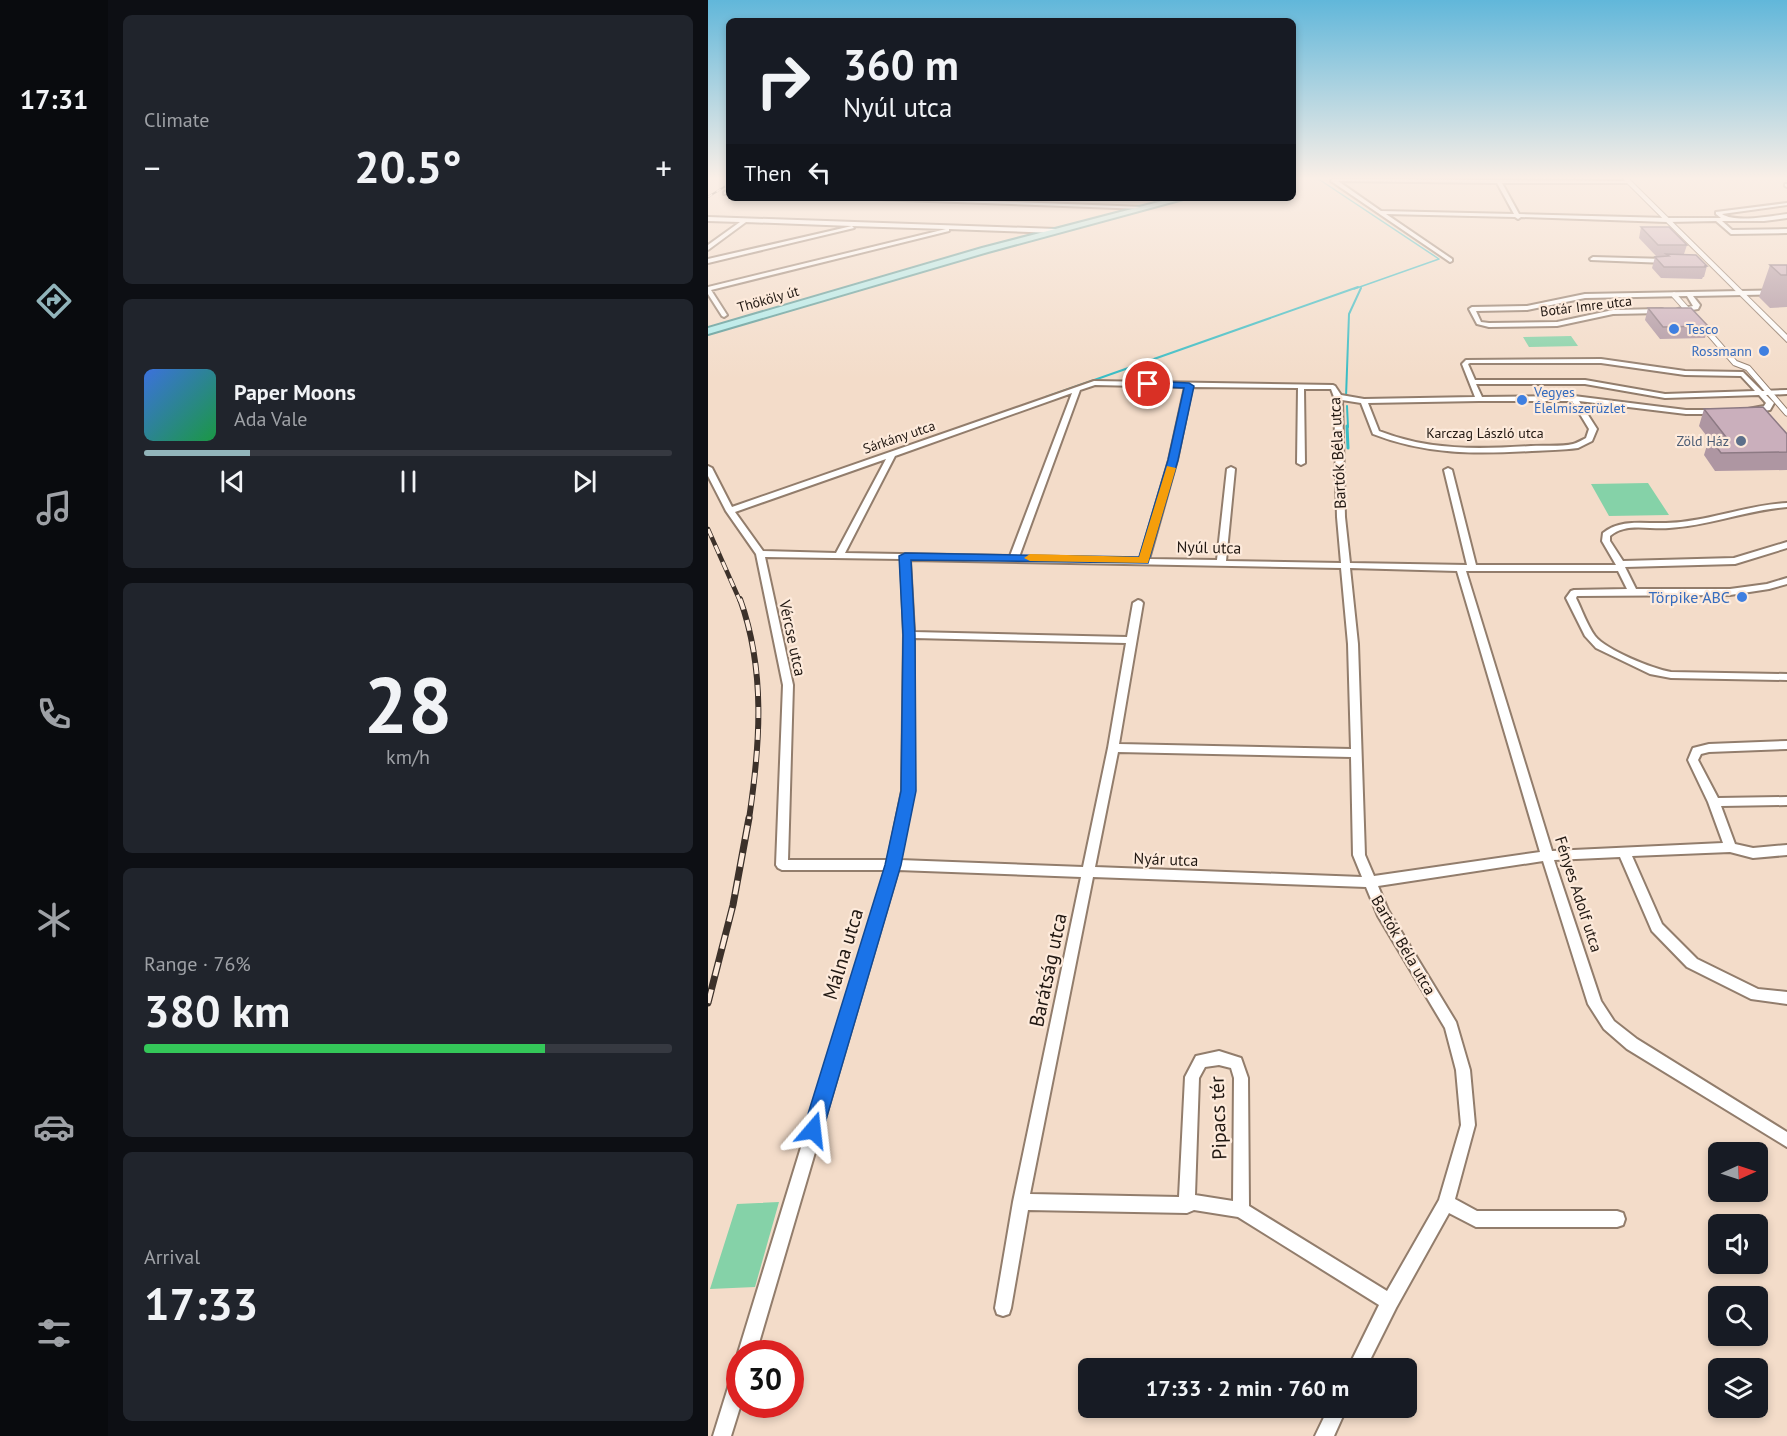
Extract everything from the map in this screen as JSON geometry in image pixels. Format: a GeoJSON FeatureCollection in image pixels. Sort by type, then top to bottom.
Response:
{"type":"FeatureCollection","features":[{"type":"Feature","properties":{"kind":"main road","name":"Thököly út"},"geometry":{"type":"LineString","coordinates":[[708,331],[1007,245]]}},
{"type":"Feature","properties":{"kind":"street"},"geometry":{"type":"LineString","coordinates":[[708,261],[775,245]]}},
{"type":"Feature","properties":{"kind":"street"},"geometry":{"type":"LineString","coordinates":[[724,315],[708,289],[886,245]]}},
{"type":"Feature","properties":{"kind":"street"},"geometry":{"type":"LineString","coordinates":[[1428,245],[1450,260]]}},
{"type":"Feature","properties":{"kind":"street"},"geometry":{"type":"LineString","coordinates":[[1692,245],[1787,340]]}},
{"type":"Feature","properties":{"kind":"street"},"geometry":{"type":"LineString","coordinates":[[1593,260],[1673,261]]}},
{"type":"Feature","properties":{"kind":"street"},"geometry":{"type":"LineString","coordinates":[[1697,262],[1709,262]]}},
{"type":"Feature","properties":{"kind":"street","name":"Botár Imre utca"},"geometry":{"type":"LineString","coordinates":[[1688,310],[1613,312],[1557,324],[1489,325],[1479,323],[1472,309],[1527,308],[1585,296],[1787,292]]}},
{"type":"Feature","properties":{"kind":"street"},"geometry":{"type":"LineString","coordinates":[[1688,310],[1697,305],[1689,294]]}},
{"type":"Feature","properties":{"kind":"street"},"geometry":{"type":"LineString","coordinates":[[1674,295],[1735,363],[1748,368],[1765,393],[1770,403],[1767,408],[1746,412]]}},
{"type":"Feature","properties":{"kind":"street"},"geometry":{"type":"LineString","coordinates":[[1479,399],[1466,370],[1465,364],[1468,362],[1601,361],[1685,373],[1743,374],[1787,413]]}},
{"type":"Feature","properties":{"kind":"street","name":"Sárkány utca"},"geometry":{"type":"LineString","coordinates":[[730,511],[1077,389],[1106,382],[1189,386],[1301,387],[1335,392],[1364,401]]}},
{"type":"Feature","properties":{"kind":"street"},"geometry":{"type":"LineString","coordinates":[[1473,382],[1585,382],[1665,396],[1787,392]]}},
{"type":"Feature","properties":{"kind":"street"},"geometry":{"type":"LineString","coordinates":[[1144,561],[1173,460],[1189,386]]}},
{"type":"Feature","properties":{"kind":"street"},"geometry":{"type":"LineString","coordinates":[[1301,387],[1301,463]]}},
{"type":"Feature","properties":{"kind":"street"},"geometry":{"type":"LineString","coordinates":[[1014,557],[1077,389]]}},
{"type":"Feature","properties":{"kind":"street","name":"Bartók Béla utca"},"geometry":{"type":"LineString","coordinates":[[1335,392],[1341,517],[1353,644],[1359,855],[1383,912],[1451,1026],[1463,1070],[1468,1125],[1446,1203],[1390,1302],[1363,1358]]}},
{"type":"Feature","properties":{"kind":"street"},"geometry":{"type":"LineString","coordinates":[[1364,401],[1574,398],[1686,412],[1725,412]]}},
{"type":"Feature","properties":{"kind":"street","name":"Karczag László utca"},"geometry":{"type":"LineString","coordinates":[[1364,401],[1376,432],[1409,446],[1439,450],[1575,446],[1589,439],[1593,429],[1574,398]]}},
{"type":"Feature","properties":{"kind":"street"},"geometry":{"type":"LineString","coordinates":[[839,556],[892,454]]}},
{"type":"Feature","properties":{"kind":"street","name":"Vércse utca"},"geometry":{"type":"LineString","coordinates":[[708,468],[730,511],[760,554],[788,685],[782,865]]}},
{"type":"Feature","properties":{"kind":"street"},"geometry":{"type":"LineString","coordinates":[[1221,562],[1231,468]]}},
{"type":"Feature","properties":{"kind":"street","name":"Fényes Adolf utca"},"geometry":{"type":"LineString","coordinates":[[1448,470],[1467,568],[1547,856],[1595,1004],[1609,1025],[1632,1044],[1787,1140]]}},
{"type":"Feature","properties":{"kind":"street"},"geometry":{"type":"LineString","coordinates":[[1633,592],[1606,541],[1606,535],[1615,528],[1671,526],[1749,508],[1787,506]]}},
{"type":"Feature","properties":{"kind":"street","name":"Nyúl utca"},"geometry":{"type":"LineString","coordinates":[[760,554],[1014,557],[1467,568],[1620,566],[1735,561],[1787,545]]}},
{"type":"Feature","properties":{"kind":"street","name":"Málna utca"},"geometry":{"type":"LineString","coordinates":[[751,1340],[893,865],[908,791],[909,635],[905,556]]}},
{"type":"Feature","properties":{"kind":"street"},"geometry":{"type":"LineString","coordinates":[[1787,592],[1784,582],[1762,589],[1584,592],[1574,593],[1571,598],[1590,636],[1599,646],[1613,655],[1671,675],[1787,677]]}},
{"type":"Feature","properties":{"kind":"street","name":"Barátság utca"},"geometry":{"type":"LineString","coordinates":[[1003,1308],[1021,1202],[1113,748],[1138,603]]}},
{"type":"Feature","properties":{"kind":"street"},"geometry":{"type":"LineString","coordinates":[[909,635],[1130,640]]}},
{"type":"Feature","properties":{"kind":"street"},"geometry":{"type":"LineString","coordinates":[[1730,847],[1714,802],[1693,760],[1697,752],[1708,748],[1787,745]]}},
{"type":"Feature","properties":{"kind":"street"},"geometry":{"type":"LineString","coordinates":[[1113,748],[1357,753]]}},
{"type":"Feature","properties":{"kind":"street"},"geometry":{"type":"LineString","coordinates":[[1714,802],[1787,801]]}},
{"type":"Feature","properties":{"kind":"street","name":"Nyár utca"},"geometry":{"type":"LineString","coordinates":[[782,865],[893,865],[1369,882],[1547,856],[1730,847],[1753,853],[1787,850]]}},
{"type":"Feature","properties":{"kind":"street"},"geometry":{"type":"LineString","coordinates":[[1624,852],[1657,927],[1692,963],[1755,995],[1787,998]]}},
{"type":"Feature","properties":{"kind":"street","name":"Pipacs tér"},"geometry":{"type":"LineString","coordinates":[[1187,1205],[1192,1077],[1201,1061],[1219,1058],[1236,1063],[1241,1078],[1241,1210]]}},
{"type":"Feature","properties":{"kind":"street"},"geometry":{"type":"LineString","coordinates":[[1021,1202],[1187,1205],[1193,1202],[1241,1210],[1390,1302]]}},
{"type":"Feature","properties":{"kind":"street"},"geometry":{"type":"LineString","coordinates":[[1446,1203],[1476,1219],[1617,1220]]}},
{"type":"Feature","properties":{"kind":"street"},"geometry":{"type":"LineString","coordinates":[[722,1436],[728,1418]]}},
{"type":"Feature","properties":{"kind":"street"},"geometry":{"type":"LineString","coordinates":[[1324,1436],[1333,1418]]}},
{"type":"Feature","properties":{"kind":"green space"},"geometry":{"type":"Polygon","coordinates":[[[1571,336],[1578,346],[1529,347],[1523,337],[1571,336]]]}},
{"type":"Feature","properties":{"kind":"green space"},"geometry":{"type":"Polygon","coordinates":[[[1648,483],[1669,515],[1609,516],[1591,484],[1648,483]]]}},
{"type":"Feature","properties":{"kind":"green space"},"geometry":{"type":"Polygon","coordinates":[[[779,1202],[755,1287],[710,1289],[737,1204],[779,1202]]]}},
{"type":"Feature","properties":{"kind":"building"},"geometry":{"type":"Polygon","coordinates":[[[1666,254],[1696,255],[1707,266],[1664,267],[1655,257],[1669,256],[1666,254]]]}},
{"type":"Feature","properties":{"kind":"building"},"geometry":{"type":"Polygon","coordinates":[[[1770,265],[1787,265],[1787,275],[1781,275],[1770,265]]]}},
{"type":"Feature","properties":{"kind":"building"},"geometry":{"type":"Polygon","coordinates":[[[1648,308],[1691,308],[1708,326],[1663,327],[1648,308]]]}},
{"type":"Feature","properties":{"kind":"building"},"geometry":{"type":"Polygon","coordinates":[[[1763,407],[1787,434],[1787,452],[1721,453],[1709,437],[1726,437],[1704,409],[1763,407]]]}},
{"type":"Feature","properties":{"kind":"waterway"},"geometry":{"type":"LineString","coordinates":[[1354,289],[1439,259],[1418,245]]}},
{"type":"Feature","properties":{"kind":"waterway"},"geometry":{"type":"LineString","coordinates":[[1046,397],[1358,287]]}},
{"type":"Feature","properties":{"kind":"waterway"},"geometry":{"type":"LineString","coordinates":[[1346,397],[1349,314],[1361,288]]}},
{"type":"Feature","properties":{"kind":"waterway"},"geometry":{"type":"LineString","coordinates":[[1347,406],[1348,427]]}},
{"type":"Feature","properties":{"kind":"waterway"},"geometry":{"type":"LineString","coordinates":[[1347,426],[1348,448]]}},
{"type":"Feature","properties":{"kind":"railway"},"geometry":{"type":"LineString","coordinates":[[708,529],[740,601]]}},
{"type":"Feature","properties":{"kind":"railway"},"geometry":{"type":"LineString","coordinates":[[740,599],[754,653],[757,681],[758,736],[749,819]]}},
{"type":"Feature","properties":{"kind":"railway"},"geometry":{"type":"LineString","coordinates":[[708,1003],[733,905],[749,818]]}},
{"type":"Feature","properties":{"kind":"slow traffic"},"geometry":{"type":"LineString","coordinates":[[1030,558],[1144,561],[1171,468]]}},
{"type":"Feature","properties":{"kind":"place","name":"Tesco"},"geometry":{"type":"Point","coordinates":[1674,329]}},
{"type":"Feature","properties":{"kind":"place","name":"Rossmann"},"geometry":{"type":"Point","coordinates":[1764,351]}},
{"type":"Feature","properties":{"kind":"place","name":"Vegyes Élelmiszerüzlet"},"geometry":{"type":"Point","coordinates":[1522,400]}},
{"type":"Feature","properties":{"kind":"place","name":"Zöld Ház"},"geometry":{"type":"Point","coordinates":[1741,441]}},
{"type":"Feature","properties":{"kind":"place","name":"Törpike ABC"},"geometry":{"type":"Point","coordinates":[1742,597]}},
{"type":"Feature","properties":{"kind":"route"},"geometry":{"type":"LineString","coordinates":[[813,1130],[893,865],[908,791],[909,635],[905,556],[1144,561],[1173,460],[1189,386],[1148,384]]}}]}
